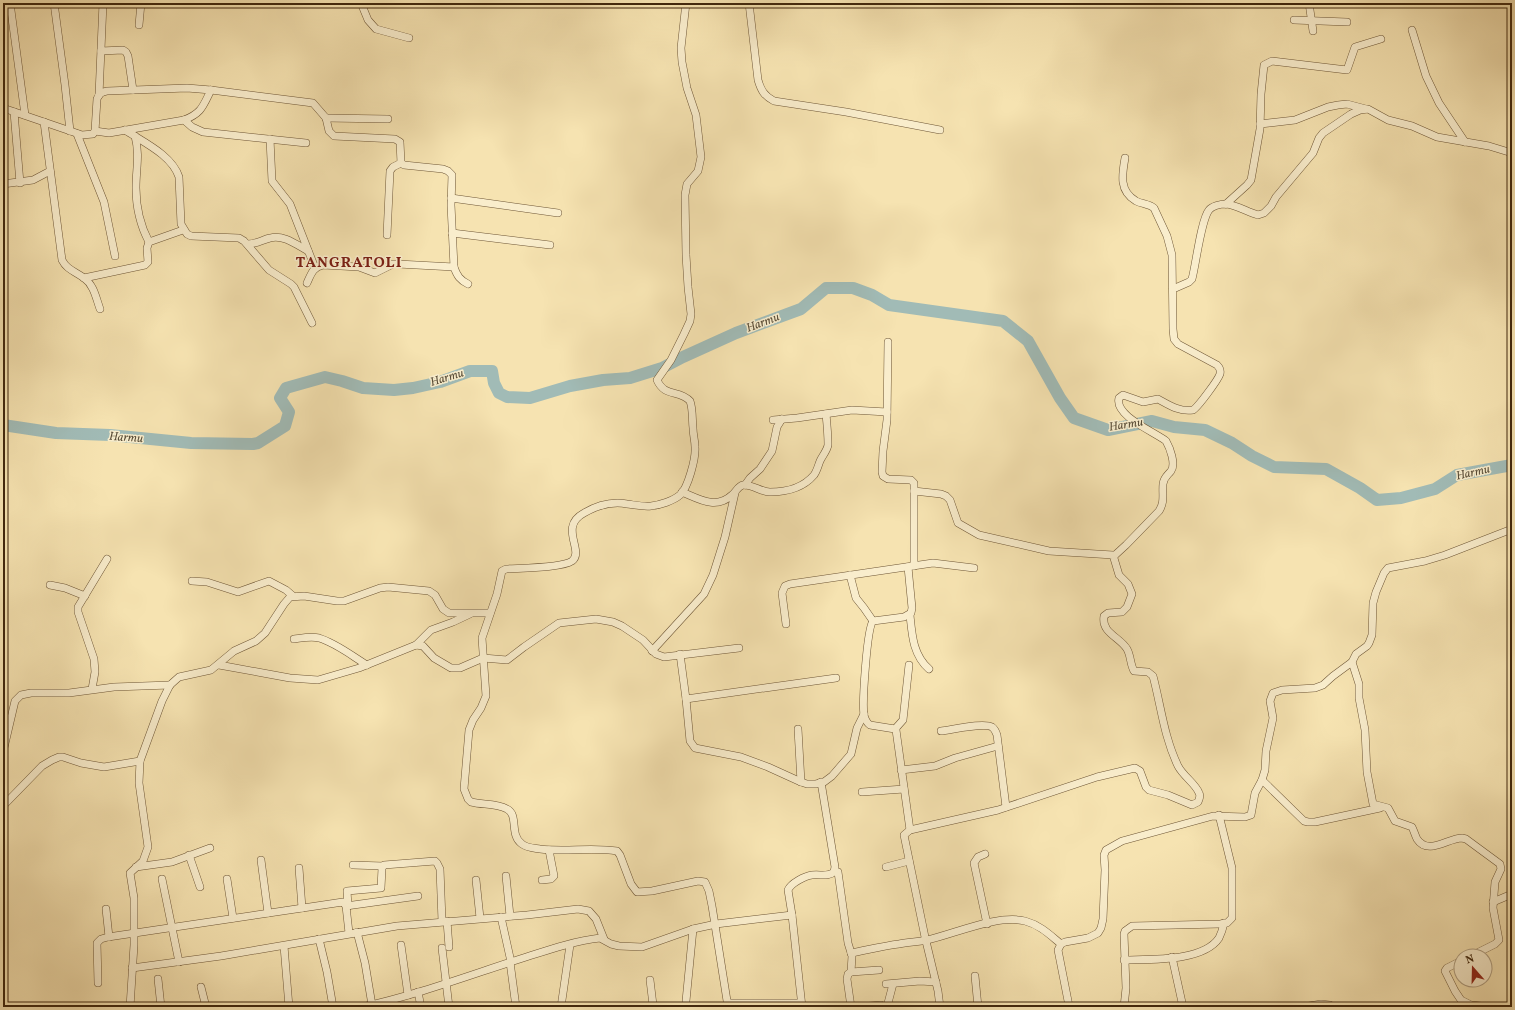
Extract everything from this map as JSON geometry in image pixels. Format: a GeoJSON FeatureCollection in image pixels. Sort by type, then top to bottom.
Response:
{"type":"FeatureCollection","features":[{"type":"Feature","properties":{"kind":"street"},"geometry":{"type":"LineString","coordinates":[[10,3],[25,116]]}},
{"type":"Feature","properties":{"kind":"street"},"geometry":{"type":"LineString","coordinates":[[54,3],[73,132],[104,202],[115,256]]}},
{"type":"Feature","properties":{"kind":"street"},"geometry":{"type":"LineString","coordinates":[[3,108],[73,132],[88,136],[93,134],[95,131],[98,95],[103,3]]}},
{"type":"Feature","properties":{"kind":"street"},"geometry":{"type":"LineString","coordinates":[[139,25],[141,3]]}},
{"type":"Feature","properties":{"kind":"street"},"geometry":{"type":"LineString","coordinates":[[361,3],[368,20],[376,29],[409,38]]}},
{"type":"Feature","properties":{"kind":"street"},"geometry":{"type":"LineString","coordinates":[[686,3],[682,43],[682,62],[687,88],[696,115],[701,158],[698,172],[687,184],[685,195],[686,262],[691,314],[690,321],[671,360],[657,380],[664,391],[690,400],[695,452],[690,473],[682,492],[672,499],[651,506],[615,502],[598,506],[584,512],[574,521],[572,528],[575,554],[573,560],[564,564],[506,569],[502,571],[497,594],[482,638],[482,658],[486,696],[469,730],[464,789],[467,798],[473,803],[508,809],[513,815],[515,833],[522,844],[532,848],[549,850],[617,851],[637,892],[652,891],[704,881],[709,891],[716,924],[728,1005],[801,1005],[792,915],[787,892],[789,887],[811,875],[829,875],[833,874],[835,870],[821,782]]}},
{"type":"Feature","properties":{"kind":"street"},"geometry":{"type":"LineString","coordinates":[[749,3],[758,80],[761,90],[766,98],[774,101],[846,112],[940,130]]}},
{"type":"Feature","properties":{"kind":"street"},"geometry":{"type":"LineString","coordinates":[[1309,3],[1313,30]]}},
{"type":"Feature","properties":{"kind":"street"},"geometry":{"type":"LineString","coordinates":[[1294,20],[1347,22]]}},
{"type":"Feature","properties":{"kind":"street"},"geometry":{"type":"LineString","coordinates":[[1412,30],[1426,76],[1439,103],[1465,142]]}},
{"type":"Feature","properties":{"kind":"street"},"geometry":{"type":"LineString","coordinates":[[1226,204],[1251,180],[1260,124],[1262,69],[1264,65],[1267,62],[1272,61],[1347,70],[1355,47],[1381,39]]}},
{"type":"Feature","properties":{"kind":"street"},"geometry":{"type":"LineString","coordinates":[[100,51],[123,50],[126,52],[128,56],[133,90]]}},
{"type":"Feature","properties":{"kind":"street"},"geometry":{"type":"LineString","coordinates":[[98,95],[106,91],[174,88],[211,90],[309,102],[316,106],[326,118],[329,131],[334,136],[398,140],[401,146],[401,163]]}},
{"type":"Feature","properties":{"kind":"street"},"geometry":{"type":"LineString","coordinates":[[95,131],[104,133],[184,120],[201,110],[211,90]]}},
{"type":"Feature","properties":{"kind":"street"},"geometry":{"type":"LineString","coordinates":[[1260,124],[1295,120],[1328,107],[1347,104],[1368,110],[1388,120],[1412,126],[1437,137],[1489,146],[1512,153]]}},
{"type":"Feature","properties":{"kind":"street"},"geometry":{"type":"LineString","coordinates":[[1172,289],[1189,282],[1192,278],[1208,211],[1214,206],[1226,204],[1239,207],[1258,215],[1263,214],[1272,206],[1276,197],[1311,156],[1319,138],[1323,133],[1351,114],[1360,110],[1368,110]]}},
{"type":"Feature","properties":{"kind":"street"},"geometry":{"type":"LineString","coordinates":[[14,112],[20,182]]}},
{"type":"Feature","properties":{"kind":"street"},"geometry":{"type":"LineString","coordinates":[[326,118],[388,119]]}},
{"type":"Feature","properties":{"kind":"street"},"geometry":{"type":"LineString","coordinates":[[184,120],[192,127],[203,132],[306,143]]}},
{"type":"Feature","properties":{"kind":"street"},"geometry":{"type":"LineString","coordinates":[[44,122],[62,260],[64,265],[70,270],[84,278],[94,292],[100,309]]}},
{"type":"Feature","properties":{"kind":"street"},"geometry":{"type":"LineString","coordinates":[[125,130],[166,157],[177,172],[179,177],[181,224],[183,230],[191,236],[239,238],[248,244],[269,270],[294,287],[312,323]]}},
{"type":"Feature","properties":{"kind":"street"},"geometry":{"type":"LineString","coordinates":[[84,278],[145,265],[148,262],[147,248],[149,242],[139,219],[136,189],[138,150],[135,136]]}},
{"type":"Feature","properties":{"kind":"street"},"geometry":{"type":"LineString","coordinates":[[270,139],[272,181],[290,204],[315,268]]}},
{"type":"Feature","properties":{"kind":"street"},"geometry":{"type":"LineString","coordinates":[[1114,556],[1159,511],[1163,505],[1163,482],[1172,468],[1172,460],[1166,441],[1133,421],[1118,404],[1120,396],[1123,395],[1143,402],[1158,399],[1177,409],[1193,410],[1199,404],[1220,374],[1218,366],[1175,341],[1173,331],[1172,255],[1167,236],[1154,208],[1137,201],[1126,192],[1122,182],[1125,158]]}},
{"type":"Feature","properties":{"kind":"street"},"geometry":{"type":"LineString","coordinates":[[387,235],[390,171],[393,167],[401,163],[404,165],[443,169],[448,171],[452,175],[451,198],[454,267],[456,275],[468,284]]}},
{"type":"Feature","properties":{"kind":"street"},"geometry":{"type":"LineString","coordinates":[[3,184],[40,178],[50,171]]}},
{"type":"Feature","properties":{"kind":"street"},"geometry":{"type":"LineString","coordinates":[[451,198],[558,213]]}},
{"type":"Feature","properties":{"kind":"street"},"geometry":{"type":"LineString","coordinates":[[149,242],[183,230]]}},
{"type":"Feature","properties":{"kind":"street"},"geometry":{"type":"LineString","coordinates":[[452,233],[550,245]]}},
{"type":"Feature","properties":{"kind":"street"},"geometry":{"type":"LineString","coordinates":[[248,244],[256,244],[271,238],[281,237],[308,251]]}},
{"type":"Feature","properties":{"kind":"street"},"geometry":{"type":"LineString","coordinates":[[307,284],[311,273],[315,268],[323,266],[359,267],[375,273],[393,264],[454,267]]}},
{"type":"Feature","properties":{"kind":"street"},"geometry":{"type":"LineString","coordinates":[[888,342],[887,412],[882,472],[883,476],[888,479],[911,480],[914,483],[911,567],[912,608],[910,614],[916,653],[922,663],[929,670]]}},
{"type":"Feature","properties":{"kind":"street"},"geometry":{"type":"LineString","coordinates":[[773,420],[852,410],[887,412]]}},
{"type":"Feature","properties":{"kind":"street"},"geometry":{"type":"LineString","coordinates":[[745,485],[761,491],[784,491],[804,484],[814,476],[827,450],[828,432],[826,414]]}},
{"type":"Feature","properties":{"kind":"street"},"geometry":{"type":"LineString","coordinates":[[682,492],[713,504],[727,500],[739,488],[745,485],[760,469],[772,451],[777,428],[782,419]]}},
{"type":"Feature","properties":{"kind":"street"},"geometry":{"type":"LineString","coordinates":[[914,491],[941,494],[946,496],[950,500],[958,523],[979,535],[1049,551],[1106,553],[1114,556],[1119,574],[1128,584],[1132,594],[1128,607],[1122,612],[1108,613],[1104,616],[1105,627],[1128,649],[1134,671],[1148,672],[1154,676],[1167,738],[1180,770],[1200,793],[1198,802],[1195,804],[1189,804],[1168,795],[1149,790],[1146,787],[1140,771],[1135,768],[1097,777],[1006,807],[910,830],[904,835],[936,982],[940,1007]]}},
{"type":"Feature","properties":{"kind":"street"},"geometry":{"type":"LineString","coordinates":[[652,651],[704,594],[713,575],[725,537],[735,493]]}},
{"type":"Feature","properties":{"kind":"street"},"geometry":{"type":"LineString","coordinates":[[1059,1007],[1070,1006],[1058,953],[1059,947],[1065,942],[1088,938],[1098,933],[1101,928],[1103,919],[1105,877],[1104,855],[1106,850],[1122,841],[1219,816],[1241,818],[1251,815],[1256,793],[1262,780],[1268,738],[1273,718],[1270,701],[1271,696],[1282,690],[1321,686],[1352,662],[1356,654],[1367,646],[1371,640],[1374,603],[1381,579],[1386,570],[1395,566],[1425,561],[1445,555],[1512,529]]}},
{"type":"Feature","properties":{"kind":"street"},"geometry":{"type":"LineString","coordinates":[[92,689],[95,672],[94,659],[78,612],[79,604],[107,559]]}},
{"type":"Feature","properties":{"kind":"street"},"geometry":{"type":"LineString","coordinates":[[786,624],[782,593],[785,586],[933,563],[974,568]]}},
{"type":"Feature","properties":{"kind":"street"},"geometry":{"type":"LineString","coordinates":[[850,575],[856,598],[872,621]]}},
{"type":"Feature","properties":{"kind":"street"},"geometry":{"type":"LineString","coordinates":[[192,581],[207,582],[238,592],[269,581],[286,590],[293,596]]}},
{"type":"Feature","properties":{"kind":"street"},"geometry":{"type":"LineString","coordinates":[[50,585],[65,588],[85,596]]}},
{"type":"Feature","properties":{"kind":"street"},"geometry":{"type":"LineString","coordinates":[[130,1007],[134,933],[134,898],[130,873],[143,861],[148,844],[139,783],[140,761],[164,695],[170,685],[180,677],[205,672],[219,665],[234,651],[256,641],[265,633],[288,598],[293,596],[344,601],[388,586],[429,591],[435,595],[443,609],[449,613],[474,612],[490,614]]}},
{"type":"Feature","properties":{"kind":"street"},"geometry":{"type":"LineString","coordinates":[[219,665],[290,678],[318,680],[328,678],[367,665],[416,645],[431,630],[474,612]]}},
{"type":"Feature","properties":{"kind":"street"},"geometry":{"type":"LineString","coordinates":[[872,621],[904,617],[910,614]]}},
{"type":"Feature","properties":{"kind":"street"},"geometry":{"type":"LineString","coordinates":[[416,645],[423,646],[434,658],[451,668],[460,668],[482,658],[503,660],[509,659],[524,647],[559,624],[596,619],[613,622],[622,626],[642,640],[656,654],[664,657],[739,648]]}},
{"type":"Feature","properties":{"kind":"street"},"geometry":{"type":"LineString","coordinates":[[680,654],[690,741],[694,748],[741,757],[801,782],[810,784],[824,782],[832,776],[851,754],[857,728],[864,714],[866,660],[869,626],[872,621]]}},
{"type":"Feature","properties":{"kind":"street"},"geometry":{"type":"LineString","coordinates":[[294,639],[312,637],[320,638],[334,644],[367,665]]}},
{"type":"Feature","properties":{"kind":"street"},"geometry":{"type":"LineString","coordinates":[[1352,662],[1359,684],[1359,698],[1364,730],[1367,772],[1374,805],[1389,810],[1395,821],[1412,827],[1418,839],[1426,846],[1433,846],[1462,838],[1466,839],[1500,864],[1500,870],[1495,882],[1493,902],[1493,915],[1499,941],[1486,948]]}},
{"type":"Feature","properties":{"kind":"street"},"geometry":{"type":"LineString","coordinates":[[864,714],[870,725],[895,728],[904,720],[909,665]]}},
{"type":"Feature","properties":{"kind":"street"},"geometry":{"type":"LineString","coordinates":[[686,699],[836,678]]}},
{"type":"Feature","properties":{"kind":"street"},"geometry":{"type":"LineString","coordinates":[[3,752],[15,701],[18,697],[31,693],[70,693],[92,689],[170,685]]}},
{"type":"Feature","properties":{"kind":"street"},"geometry":{"type":"LineString","coordinates":[[940,731],[991,726],[995,731],[998,746],[1006,807]]}},
{"type":"Feature","properties":{"kind":"street"},"geometry":{"type":"LineString","coordinates":[[895,728],[910,830]]}},
{"type":"Feature","properties":{"kind":"street"},"geometry":{"type":"LineString","coordinates":[[798,729],[801,782]]}},
{"type":"Feature","properties":{"kind":"street"},"geometry":{"type":"LineString","coordinates":[[901,770],[935,766],[955,758],[998,746]]}},
{"type":"Feature","properties":{"kind":"street"},"geometry":{"type":"LineString","coordinates":[[3,806],[42,766],[59,757],[104,767],[140,761]]}},
{"type":"Feature","properties":{"kind":"street"},"geometry":{"type":"LineString","coordinates":[[1262,780],[1304,820],[1308,822],[1315,822],[1383,807]]}},
{"type":"Feature","properties":{"kind":"street"},"geometry":{"type":"LineString","coordinates":[[862,792],[904,789]]}},
{"type":"Feature","properties":{"kind":"street"},"geometry":{"type":"LineString","coordinates":[[1124,1007],[1126,988],[1124,960],[1125,930],[1132,926],[1224,923],[1229,922],[1232,918],[1233,881],[1230,856],[1219,816]]}},
{"type":"Feature","properties":{"kind":"street"},"geometry":{"type":"LineString","coordinates":[[136,867],[166,863],[210,848]]}},
{"type":"Feature","properties":{"kind":"street"},"geometry":{"type":"LineString","coordinates":[[542,880],[551,879],[554,876],[549,850]]}},
{"type":"Feature","properties":{"kind":"street"},"geometry":{"type":"LineString","coordinates":[[985,854],[978,857],[974,863],[987,924]]}},
{"type":"Feature","properties":{"kind":"street"},"geometry":{"type":"LineString","coordinates":[[189,855],[200,887]]}},
{"type":"Feature","properties":{"kind":"street"},"geometry":{"type":"LineString","coordinates":[[261,860],[268,913]]}},
{"type":"Feature","properties":{"kind":"street"},"geometry":{"type":"LineString","coordinates":[[353,865],[383,866],[431,861],[436,862],[440,869],[446,947],[446,984],[449,1007]]}},
{"type":"Feature","properties":{"kind":"street"},"geometry":{"type":"LineString","coordinates":[[886,867],[909,861]]}},
{"type":"Feature","properties":{"kind":"street"},"geometry":{"type":"LineString","coordinates":[[372,1005],[366,963],[353,932],[347,906],[347,891],[381,888],[383,866]]}},
{"type":"Feature","properties":{"kind":"street"},"geometry":{"type":"LineString","coordinates":[[299,868],[302,908]]}},
{"type":"Feature","properties":{"kind":"street"},"geometry":{"type":"LineString","coordinates":[[838,872],[848,944],[851,953],[851,972],[848,974],[847,979],[851,1007]]}},
{"type":"Feature","properties":{"kind":"street"},"geometry":{"type":"LineString","coordinates":[[506,876],[510,916]]}},
{"type":"Feature","properties":{"kind":"street"},"geometry":{"type":"LineString","coordinates":[[162,879],[179,962]]}},
{"type":"Feature","properties":{"kind":"street"},"geometry":{"type":"LineString","coordinates":[[227,880],[233,918]]}},
{"type":"Feature","properties":{"kind":"street"},"geometry":{"type":"LineString","coordinates":[[476,880],[480,918]]}},
{"type":"Feature","properties":{"kind":"street"},"geometry":{"type":"LineString","coordinates":[[1493,902],[1512,894]]}},
{"type":"Feature","properties":{"kind":"street"},"geometry":{"type":"LineString","coordinates":[[98,983],[97,943],[101,939],[342,902],[347,906],[418,896]]}},
{"type":"Feature","properties":{"kind":"street"},"geometry":{"type":"LineString","coordinates":[[106,909],[109,937]]}},
{"type":"Feature","properties":{"kind":"street"},"geometry":{"type":"LineString","coordinates":[[132,968],[284,946],[353,932],[397,926],[584,909],[589,911],[596,919],[604,940]]}},
{"type":"Feature","properties":{"kind":"street"},"geometry":{"type":"LineString","coordinates":[[362,1007],[388,1004],[408,995],[446,984],[510,962],[598,938],[619,946],[631,948],[642,947],[693,929],[716,924],[792,915]]}},
{"type":"Feature","properties":{"kind":"street"},"geometry":{"type":"LineString","coordinates":[[501,917],[510,962],[516,1007]]}},
{"type":"Feature","properties":{"kind":"street"},"geometry":{"type":"LineString","coordinates":[[851,953],[926,941],[987,924],[1015,919],[1026,921],[1040,927],[1061,944]]}},
{"type":"Feature","properties":{"kind":"street"},"geometry":{"type":"LineString","coordinates":[[1124,960],[1172,957],[1198,953],[1219,938],[1224,923]]}},
{"type":"Feature","properties":{"kind":"street"},"geometry":{"type":"LineString","coordinates":[[686,1007],[693,929]]}},
{"type":"Feature","properties":{"kind":"street"},"geometry":{"type":"LineString","coordinates":[[319,939],[328,972],[333,1007]]}},
{"type":"Feature","properties":{"kind":"street"},"geometry":{"type":"LineString","coordinates":[[401,945],[408,995]]}},
{"type":"Feature","properties":{"kind":"street"},"geometry":{"type":"LineString","coordinates":[[561,1007],[570,945]]}},
{"type":"Feature","properties":{"kind":"street"},"geometry":{"type":"LineString","coordinates":[[284,946],[289,1007]]}},
{"type":"Feature","properties":{"kind":"street"},"geometry":{"type":"LineString","coordinates":[[1172,957],[1183,1007]]}},
{"type":"Feature","properties":{"kind":"street"},"geometry":{"type":"LineString","coordinates":[[1453,965],[1445,971],[1454,991],[1466,1003],[1477,1006],[1491,1007]]}},
{"type":"Feature","properties":{"kind":"street"},"geometry":{"type":"LineString","coordinates":[[851,972],[879,970]]}},
{"type":"Feature","properties":{"kind":"street"},"geometry":{"type":"LineString","coordinates":[[975,976],[978,1007]]}},
{"type":"Feature","properties":{"kind":"street"},"geometry":{"type":"LineString","coordinates":[[158,980],[161,1007]]}},
{"type":"Feature","properties":{"kind":"street"},"geometry":{"type":"LineString","coordinates":[[650,980],[652,1007]]}},
{"type":"Feature","properties":{"kind":"street"},"geometry":{"type":"LineString","coordinates":[[888,1003],[890,984],[936,982]]}},
{"type":"Feature","properties":{"kind":"street"},"geometry":{"type":"LineString","coordinates":[[201,987],[206,1007]]}},
{"type":"Feature","properties":{"kind":"street"},"geometry":{"type":"LineString","coordinates":[[418,992],[421,1007]]}},
{"type":"Feature","properties":{"kind":"street"},"geometry":{"type":"LineString","coordinates":[[1303,1007],[1327,1004],[1331,1005],[1332,1007]]}},
{"type":"Feature","properties":{"kind":"street"},"geometry":{"type":"LineString","coordinates":[[857,1007],[880,1005]]}},
{"type":"Feature","properties":{"kind":"waterway","name":"Harmu"},"geometry":{"type":"LineString","coordinates":[[3,425],[56,433],[110,435],[191,443],[253,444],[258,443],[285,426],[289,412],[280,398],[286,388],[325,377],[363,388],[394,390],[413,388],[440,382],[470,371],[492,371],[494,383],[499,393],[507,397],[530,398],[570,386],[603,380],[630,378],[662,368],[736,333],[801,309],[826,288],[853,288],[872,295],[889,305],[1003,321],[1028,341],[1060,398],[1074,418],[1108,430],[1152,421],[1174,427],[1205,430],[1232,443],[1252,456],[1274,467],[1326,469],[1360,488],[1377,500],[1401,498],[1435,489],[1457,475],[1512,465]]}},
{"type":"Feature","properties":{"kind":"district","name":"TANGRATOLI"},"geometry":{"type":"Point","coordinates":[349,263]}}]}
